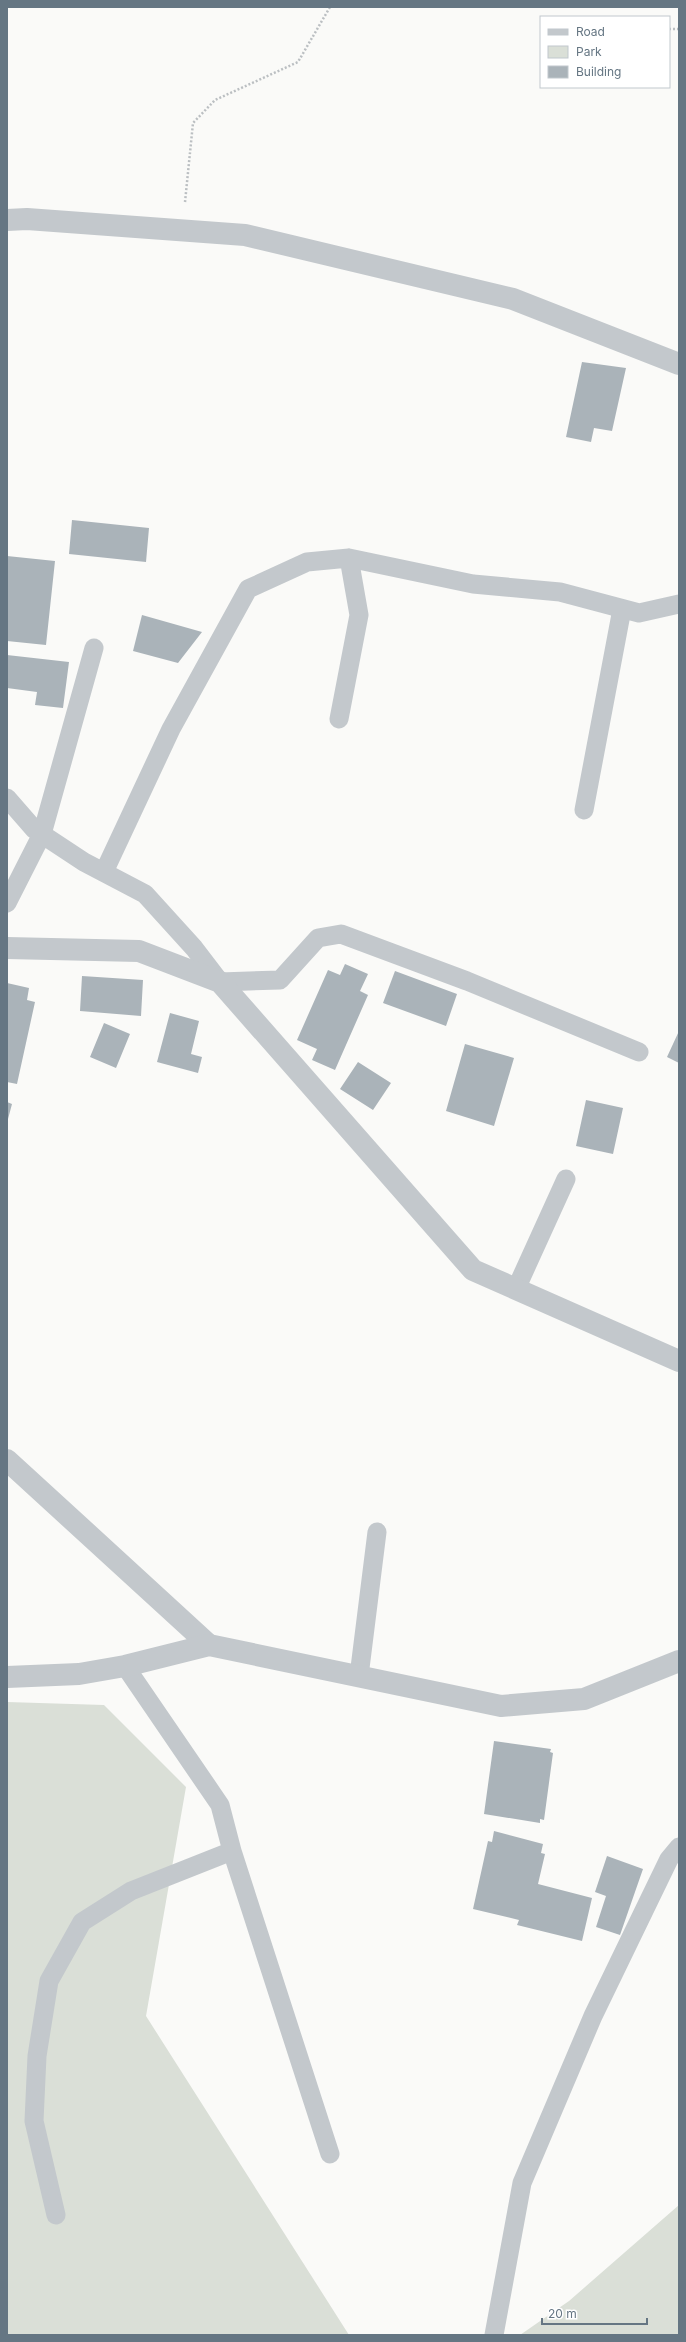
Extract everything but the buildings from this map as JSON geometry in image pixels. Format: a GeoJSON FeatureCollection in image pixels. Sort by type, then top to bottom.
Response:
{"type":"FeatureCollection","features":[{"type":"Feature","properties":{"kind":"street"},"geometry":{"type":"LineString","coordinates":[[7,220],[27,219],[245,235],[513,299],[679,364]]}},
{"type":"Feature","properties":{"kind":"street"},"geometry":{"type":"LineString","coordinates":[[7,948],[140,951],[220,982],[473,1270],[679,1360]]}},
{"type":"Feature","properties":{"kind":"street"},"geometry":{"type":"LineString","coordinates":[[7,1460],[209,1645]]}},
{"type":"Feature","properties":{"kind":"street"},"geometry":{"type":"LineString","coordinates":[[7,1677],[79,1674],[125,1666],[209,1645],[501,1706],[584,1699],[679,1661]]}},
{"type":"Feature","properties":{"kind":"lane"},"geometry":{"type":"LineString","coordinates":[[339,719],[359,615],[349,558]]}},
{"type":"Feature","properties":{"kind":"lane"},"geometry":{"type":"LineString","coordinates":[[104,872],[171,729],[248,590],[307,562],[349,558],[473,584],[560,592],[639,613],[679,604]]}},
{"type":"Feature","properties":{"kind":"lane"},"geometry":{"type":"LineString","coordinates":[[584,810],[622,609]]}},
{"type":"Feature","properties":{"kind":"lane"},"geometry":{"type":"LineString","coordinates":[[7,903],[42,834],[94,648]]}},
{"type":"Feature","properties":{"kind":"lane"},"geometry":{"type":"LineString","coordinates":[[7,798],[34,829],[104,872],[145,894],[194,948],[220,982],[280,980],[318,938],[341,934],[467,981],[639,1052]]}},
{"type":"Feature","properties":{"kind":"lane"},"geometry":{"type":"LineString","coordinates":[[516,1289],[566,1179]]}},
{"type":"Feature","properties":{"kind":"lane"},"geometry":{"type":"LineString","coordinates":[[359,1676],[377,1532]]}},
{"type":"Feature","properties":{"kind":"lane"},"geometry":{"type":"LineString","coordinates":[[125,1666],[220,1805],[232,1851],[330,2154]]}},
{"type":"Feature","properties":{"kind":"lane"},"geometry":{"type":"LineString","coordinates":[[494,2335],[522,2183],[593,2016],[669,1859],[679,1848]]}},
{"type":"Feature","properties":{"kind":"lane"},"geometry":{"type":"LineString","coordinates":[[56,2215],[34,2121],[37,2056],[49,1981],[82,1922],[131,1891],[232,1851]]}},
{"type":"Feature","properties":{"kind":"path"},"geometry":{"type":"LineString","coordinates":[[182,230],[193,123],[215,100],[298,62],[330,7]]}},
{"type":"Feature","properties":{"kind":"green space"},"geometry":{"type":"Polygon","coordinates":[[[7,1702],[104,1705],[186,1787],[146,2016],[349,2335],[7,2335],[7,1702]]]}},
{"type":"Feature","properties":{"kind":"green space"},"geometry":{"type":"Polygon","coordinates":[[[679,2205],[679,2335],[520,2335],[569,2301],[679,2205]]]}}]}
